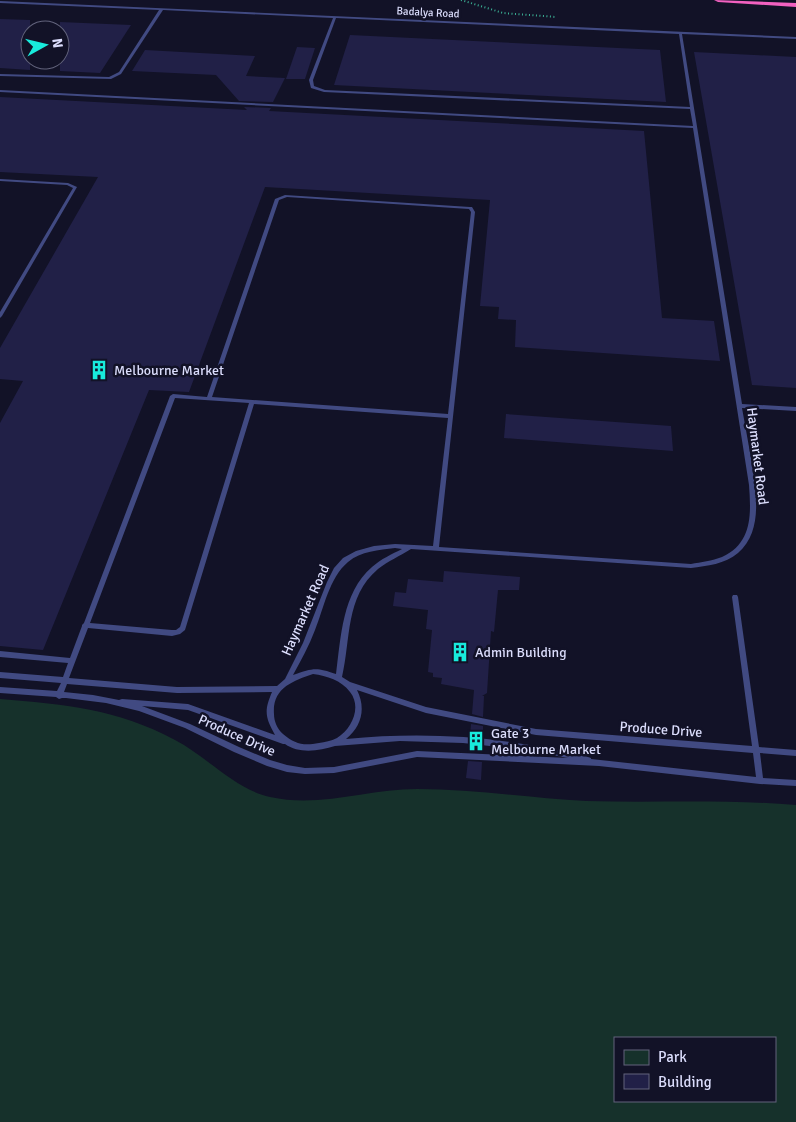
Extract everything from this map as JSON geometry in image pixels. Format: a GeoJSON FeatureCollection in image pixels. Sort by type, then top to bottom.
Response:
{"type":"FeatureCollection","features":[{"type":"Feature","properties":{"kind":"highway"},"geometry":{"type":"LineString","coordinates":[[718,0],[796,5]]}},
{"type":"Feature","properties":{"kind":"lane","name":"Badalya Road"},"geometry":{"type":"LineString","coordinates":[[0,2],[796,38]]}},
{"type":"Feature","properties":{"kind":"lane"},"geometry":{"type":"LineString","coordinates":[[0,75],[110,78],[120,73],[162,9]]}},
{"type":"Feature","properties":{"kind":"lane"},"geometry":{"type":"LineString","coordinates":[[335,17],[311,80],[312,87],[325,91],[692,108]]}},
{"type":"Feature","properties":{"kind":"lane","name":"Haymarket Road"},"geometry":{"type":"LineString","coordinates":[[288,679],[312,631],[325,592],[339,564],[357,553],[381,546],[436,547],[691,566],[720,561],[731,556],[746,542],[753,518],[754,503],[680,32]]}},
{"type":"Feature","properties":{"kind":"lane"},"geometry":{"type":"LineString","coordinates":[[0,91],[695,127]]}},
{"type":"Feature","properties":{"kind":"lane"},"geometry":{"type":"LineString","coordinates":[[0,180],[71,184],[75,188],[0,316]]}},
{"type":"Feature","properties":{"kind":"lane"},"geometry":{"type":"LineString","coordinates":[[209,399],[277,199],[286,196],[470,208],[473,212],[436,547]]}},
{"type":"Feature","properties":{"kind":"lane"},"geometry":{"type":"LineString","coordinates":[[59,696],[173,396],[450,416]]}},
{"type":"Feature","properties":{"kind":"lane"},"geometry":{"type":"LineString","coordinates":[[86,625],[172,632],[178,632],[183,628],[252,402]]}},
{"type":"Feature","properties":{"kind":"lane"},"geometry":{"type":"LineString","coordinates":[[739,406],[796,409]]}},
{"type":"Feature","properties":{"kind":"lane","name":"Haymarket Road"},"geometry":{"type":"LineString","coordinates":[[339,676],[348,619],[358,589],[368,574],[384,561],[409,548]]}},
{"type":"Feature","properties":{"kind":"lane"},"geometry":{"type":"LineString","coordinates":[[735,596],[760,781]]}},
{"type":"Feature","properties":{"kind":"lane"},"geometry":{"type":"LineString","coordinates":[[0,654],[72,661]]}},
{"type":"Feature","properties":{"kind":"lane"},"geometry":{"type":"LineString","coordinates":[[313,671],[339,676],[350,685],[357,696],[359,709],[356,722],[348,734],[336,742],[321,748],[306,748],[291,744],[279,736],[272,725],[269,713],[270,700],[277,688],[288,679],[313,671]]}},
{"type":"Feature","properties":{"kind":"lane"},"geometry":{"type":"LineString","coordinates":[[0,675],[177,690],[277,688]]}},
{"type":"Feature","properties":{"kind":"lane","name":"Produce Drive"},"geometry":{"type":"LineString","coordinates":[[350,685],[426,710],[536,732],[796,752]]}},
{"type":"Feature","properties":{"kind":"lane","name":"Produce Drive"},"geometry":{"type":"LineString","coordinates":[[0,690],[188,708],[291,744]]}},
{"type":"Feature","properties":{"kind":"lane","name":"Produce Drive"},"geometry":{"type":"LineString","coordinates":[[106,700],[172,720],[246,755],[282,768],[306,771],[355,768],[392,757],[417,754],[599,763],[760,781],[796,783]]}},
{"type":"Feature","properties":{"kind":"lane","name":"Produce Drive"},"geometry":{"type":"LineString","coordinates":[[336,742],[421,736],[512,744],[553,751],[599,763]]}},
{"type":"Feature","properties":{"kind":"green space"},"geometry":{"type":"Polygon","coordinates":[[[0,699],[68,706],[132,721],[187,747],[245,787],[270,797],[289,800],[326,799],[417,789],[459,790],[586,801],[770,803],[796,805],[796,1122],[0,1122],[0,699]]]}},
{"type":"Feature","properties":{"kind":"building"},"geometry":{"type":"Polygon","coordinates":[[[0,19],[30,20],[20,20],[20,69],[0,68],[0,19]]]}},
{"type":"Feature","properties":{"kind":"building"},"geometry":{"type":"Polygon","coordinates":[[[70,22],[131,25],[100,73],[60,71],[70,70],[70,22]]]}},
{"type":"Feature","properties":{"kind":"building"},"geometry":{"type":"Polygon","coordinates":[[[350,35],[660,50],[666,102],[334,85],[350,35]]]}},
{"type":"Feature","properties":{"kind":"building"},"geometry":{"type":"Polygon","coordinates":[[[297,47],[315,48],[305,79],[286,79],[297,47]]]}},
{"type":"Feature","properties":{"kind":"building"},"geometry":{"type":"Polygon","coordinates":[[[145,50],[255,56],[246,76],[285,78],[273,102],[239,101],[216,75],[132,71],[145,50]]]}},
{"type":"Feature","properties":{"kind":"building"},"geometry":{"type":"Polygon","coordinates":[[[694,52],[796,57],[796,388],[752,385],[694,52]]]}},
{"type":"Feature","properties":{"kind":"building","name":"Melbourne Market"},"geometry":{"type":"Polygon","coordinates":[[[0,97],[247,110],[244,107],[271,108],[269,111],[644,131],[662,318],[714,321],[720,361],[515,347],[516,320],[498,319],[499,307],[480,306],[490,200],[265,187],[189,392],[149,390],[43,650],[0,646],[0,423],[23,381],[0,379],[0,348],[98,177],[0,172],[0,97]]]}},
{"type":"Feature","properties":{"kind":"building"},"geometry":{"type":"Polygon","coordinates":[[[506,414],[671,426],[673,451],[504,438],[506,414]]]}},
{"type":"Feature","properties":{"kind":"building","name":"Admin Building"},"geometry":{"type":"Polygon","coordinates":[[[444,571],[520,577],[519,590],[498,590],[494,632],[491,631],[487,693],[482,696],[484,696],[483,717],[472,714],[474,690],[441,684],[442,678],[433,677],[433,673],[428,672],[432,630],[426,629],[428,610],[393,606],[395,592],[406,593],[408,579],[443,582],[444,571]]]}},
{"type":"Feature","properties":{"kind":"building"},"geometry":{"type":"Polygon","coordinates":[[[471,724],[483,726],[483,737],[470,736],[471,724]]]}},
{"type":"Feature","properties":{"kind":"building"},"geometry":{"type":"Polygon","coordinates":[[[468,761],[482,762],[481,780],[466,778],[468,761]]]}},
{"type":"Feature","properties":{"kind":"place","name":"Melbourne Market"},"geometry":{"type":"Point","coordinates":[99,370]}},
{"type":"Feature","properties":{"kind":"place","name":"Admin Building"},"geometry":{"type":"Point","coordinates":[460,652]}},
{"type":"Feature","properties":{"kind":"place","name":"Gate 3 Melbourne Market"},"geometry":{"type":"Point","coordinates":[476,741]}}]}
